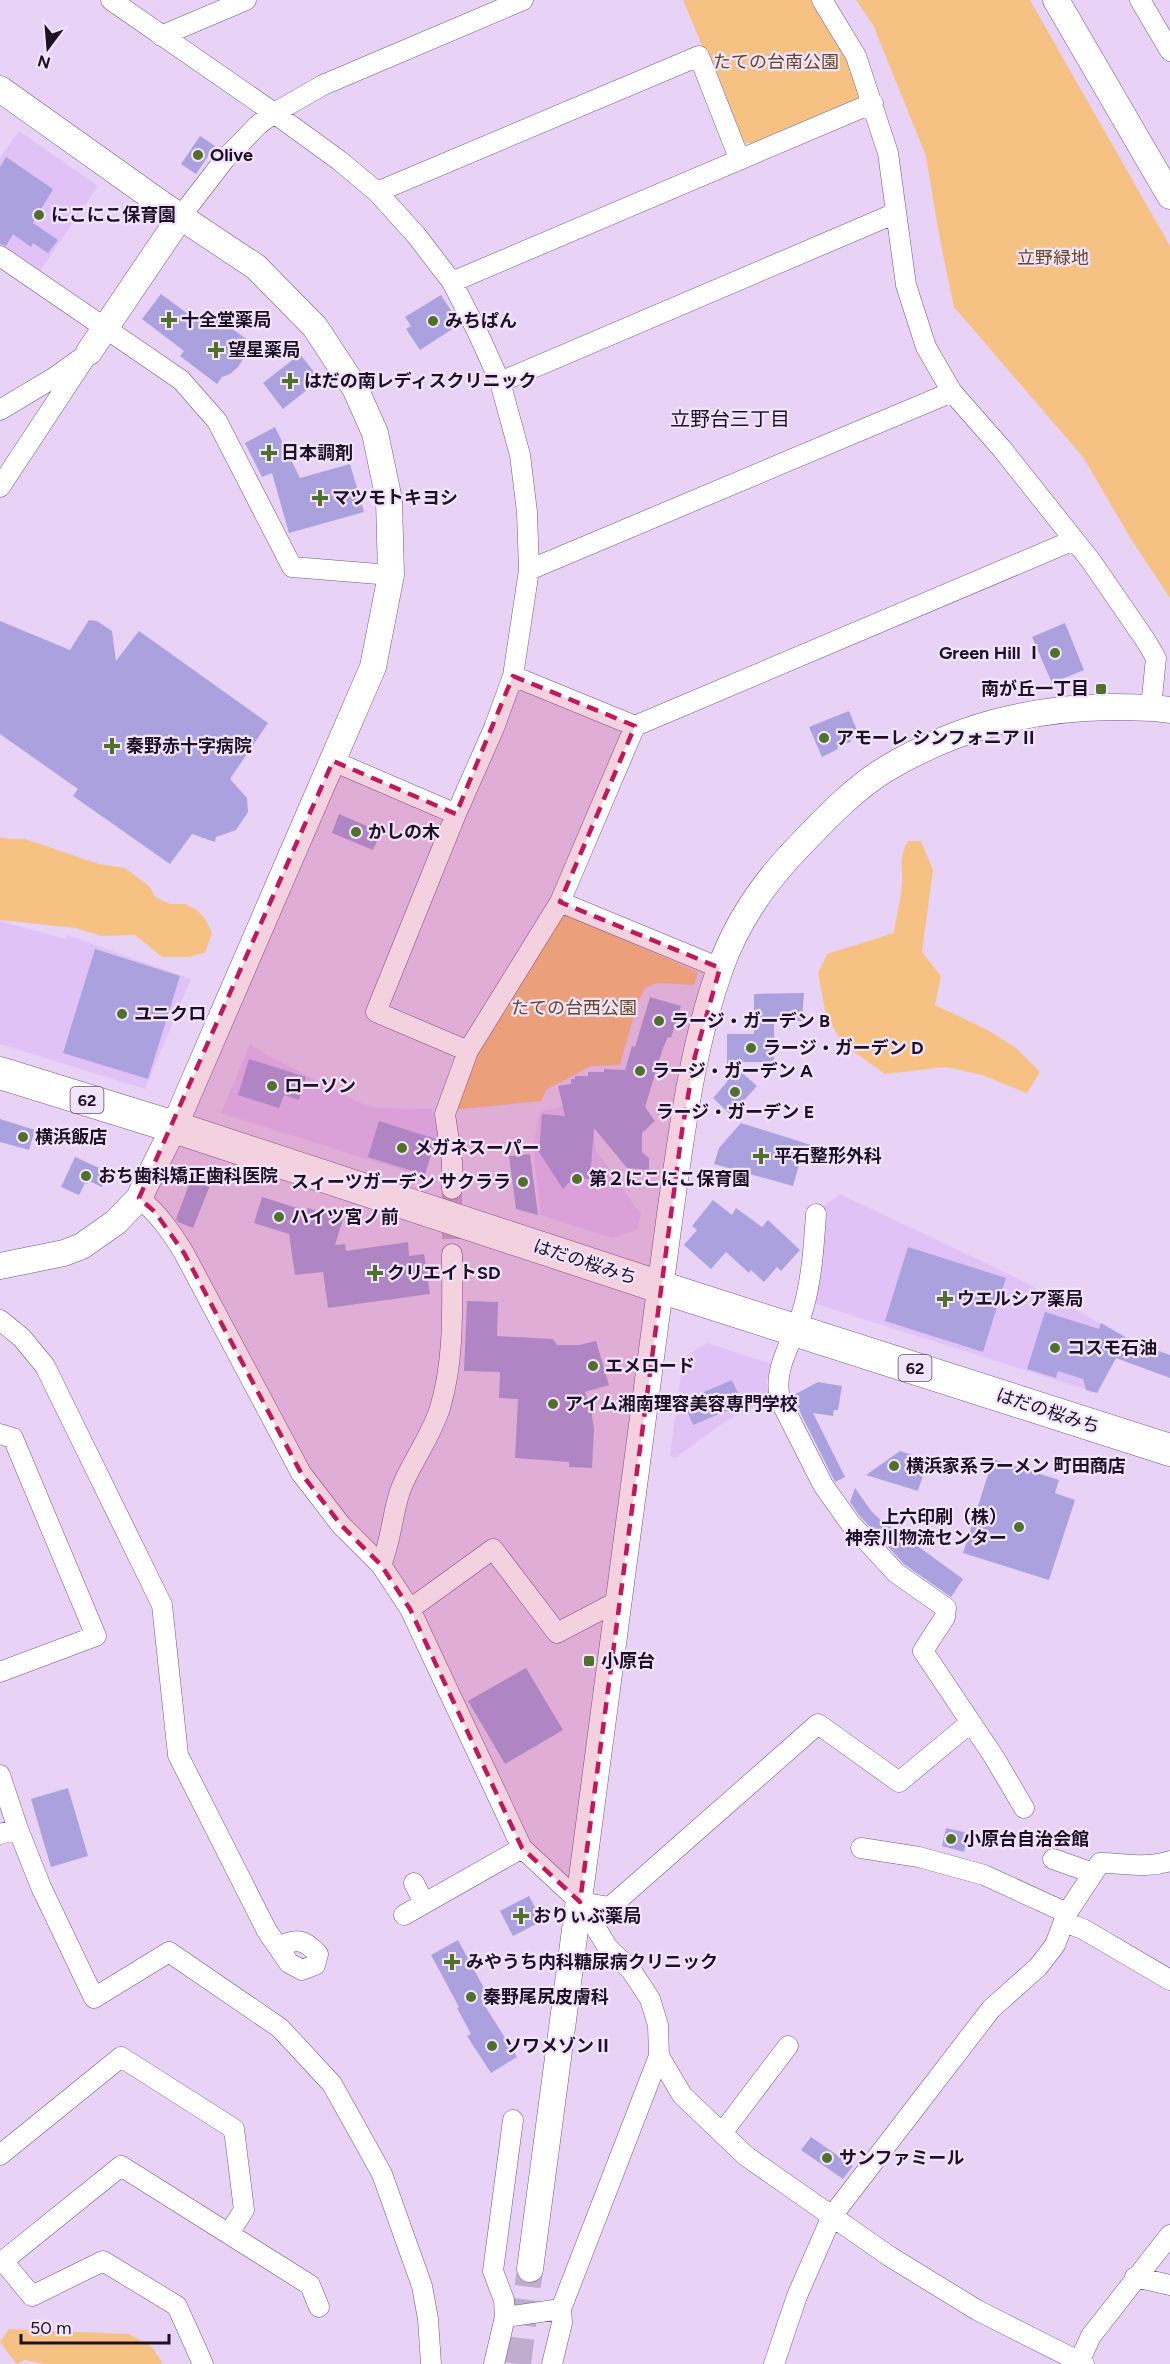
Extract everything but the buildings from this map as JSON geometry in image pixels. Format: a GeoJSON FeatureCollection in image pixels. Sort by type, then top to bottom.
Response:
{"type":"FeatureCollection","features":[{"type":"Feature","properties":{"kind":"main road","name":"はだの桜みち"},"geometry":{"type":"LineString","coordinates":[[0,1073],[174,1127],[660,1287],[1170,1450]]}},
{"type":"Feature","properties":{"kind":"street"},"geometry":{"type":"LineString","coordinates":[[111,0],[274,113],[340,161],[377,192],[416,235],[452,282],[500,382],[520,455],[527,512],[529,570],[513,676],[494,728],[456,814],[376,1012],[468,1051]]}},
{"type":"Feature","properties":{"kind":"street"},"geometry":{"type":"LineString","coordinates":[[161,36],[246,0]]}},
{"type":"Feature","properties":{"kind":"street"},"geometry":{"type":"LineString","coordinates":[[0,487],[181,216],[225,159],[258,125],[274,113],[323,85],[491,7],[523,0]]}},
{"type":"Feature","properties":{"kind":"street"},"geometry":{"type":"LineString","coordinates":[[530,2269],[682,1131],[695,1056],[720,968],[744,916],[784,861],[830,814],[886,769],[960,732],[1016,716],[1072,707],[1161,709],[1156,658],[1074,540],[1002,449],[952,392],[926,347],[906,285],[888,153],[856,56],[822,0]]}},
{"type":"Feature","properties":{"kind":"street"},"geometry":{"type":"LineString","coordinates":[[1056,0],[1170,196]]}},
{"type":"Feature","properties":{"kind":"street"},"geometry":{"type":"LineString","coordinates":[[1140,0],[1170,51]]}},
{"type":"Feature","properties":{"kind":"street"},"geometry":{"type":"LineString","coordinates":[[377,192],[699,56],[739,158]]}},
{"type":"Feature","properties":{"kind":"street"},"geometry":{"type":"LineString","coordinates":[[0,89],[256,267],[315,327],[355,388],[375,433],[389,500],[391,575],[373,667],[174,1127],[139,1198],[117,1222],[82,1246],[64,1254],[0,1266]]}},
{"type":"Feature","properties":{"kind":"street"},"geometry":{"type":"LineString","coordinates":[[452,282],[739,158],[873,103]]}},
{"type":"Feature","properties":{"kind":"street"},"geometry":{"type":"LineString","coordinates":[[500,382],[896,213]]}},
{"type":"Feature","properties":{"kind":"street"},"geometry":{"type":"LineString","coordinates":[[0,256],[181,380],[217,421],[292,567],[391,575]]}},
{"type":"Feature","properties":{"kind":"street"},"geometry":{"type":"LineString","coordinates":[[0,410],[55,377],[89,352]]}},
{"type":"Feature","properties":{"kind":"street"},"geometry":{"type":"LineString","coordinates":[[529,570],[952,392]]}},
{"type":"Feature","properties":{"kind":"street"},"geometry":{"type":"LineString","coordinates":[[452,1189],[452,1162],[445,1114],[468,1051],[560,902],[635,726],[1074,540]]}},
{"type":"Feature","properties":{"kind":"street"},"geometry":{"type":"LineString","coordinates":[[513,676],[635,726]]}},
{"type":"Feature","properties":{"kind":"street"},"geometry":{"type":"LineString","coordinates":[[333,761],[456,814]]}},
{"type":"Feature","properties":{"kind":"street"},"geometry":{"type":"LineString","coordinates":[[560,902],[720,968]]}},
{"type":"Feature","properties":{"kind":"street"},"geometry":{"type":"LineString","coordinates":[[139,1198],[169,1229],[184,1253],[301,1473],[341,1525],[381,1565],[410,1609],[522,1848],[580,1902],[608,1948],[631,1970],[650,1999],[658,2025],[659,2056],[561,2308],[562,2323],[552,2364]]}},
{"type":"Feature","properties":{"kind":"street"},"geometry":{"type":"LineString","coordinates":[[816,1214],[813,1252],[804,1306],[782,1360],[776,1389],[823,1485],[850,1523],[896,1574],[946,1608],[945,1617],[923,1651],[994,1756],[1024,1808]]}},
{"type":"Feature","properties":{"kind":"street"},"geometry":{"type":"LineString","coordinates":[[381,1565],[387,1553],[391,1525],[401,1490],[439,1410],[446,1380],[452,1320],[452,1254]]}},
{"type":"Feature","properties":{"kind":"street"},"geometry":{"type":"LineString","coordinates":[[0,1320],[22,1338],[45,1366],[162,1605],[178,1755],[251,1903],[278,1947]]}},
{"type":"Feature","properties":{"kind":"street"},"geometry":{"type":"LineString","coordinates":[[0,1434],[13,1438],[96,1636],[0,1672]]}},
{"type":"Feature","properties":{"kind":"street"},"geometry":{"type":"LineString","coordinates":[[410,1609],[493,1549],[557,1633],[618,1601]]}},
{"type":"Feature","properties":{"kind":"street"},"geometry":{"type":"LineString","coordinates":[[580,1902],[610,1907],[818,1724],[899,1782],[970,1723]]}},
{"type":"Feature","properties":{"kind":"street"},"geometry":{"type":"LineString","coordinates":[[0,1775],[9,1832],[41,1887],[94,1998],[169,1952],[280,2028],[332,2084],[382,2174],[423,2286],[431,2364]]}},
{"type":"Feature","properties":{"kind":"street"},"geometry":{"type":"LineString","coordinates":[[404,1914],[522,1848]]}},
{"type":"Feature","properties":{"kind":"street"},"geometry":{"type":"LineString","coordinates":[[861,1848],[919,1857],[984,1875],[1065,1917],[1170,1980]]}},
{"type":"Feature","properties":{"kind":"street"},"geometry":{"type":"LineString","coordinates":[[1053,1859],[1093,1873]]}},
{"type":"Feature","properties":{"kind":"street"},"geometry":{"type":"LineString","coordinates":[[774,2364],[797,2296],[832,2216],[991,2008],[1038,1967],[1055,1945],[1065,1917],[1100,1863],[1154,1867],[1170,1862]]}},
{"type":"Feature","properties":{"kind":"street"},"geometry":{"type":"LineString","coordinates":[[414,1883],[424,1903]]}},
{"type":"Feature","properties":{"kind":"street"},"geometry":{"type":"LineString","coordinates":[[722,2133],[788,2046]]}},
{"type":"Feature","properties":{"kind":"street"},"geometry":{"type":"LineString","coordinates":[[0,2155],[121,2056],[234,2129],[244,2210],[228,2233]]}},
{"type":"Feature","properties":{"kind":"street"},"geometry":{"type":"LineString","coordinates":[[659,2056],[682,2095],[746,2156],[889,2256],[977,2310],[1081,2363],[1091,2336],[1170,2235]]}},
{"type":"Feature","properties":{"kind":"street"},"geometry":{"type":"LineString","coordinates":[[494,2364],[505,2317],[504,2300],[493,2271],[513,2120]]}},
{"type":"Feature","properties":{"kind":"street"},"geometry":{"type":"LineString","coordinates":[[203,2364],[177,2306],[103,2261],[32,2296],[3,2261],[121,2166],[310,2285],[319,2307]]}},
{"type":"Feature","properties":{"kind":"street"},"geometry":{"type":"LineString","coordinates":[[1135,2277],[1170,2284]]}},
{"type":"Feature","properties":{"kind":"street"},"geometry":{"type":"LineString","coordinates":[[505,2317],[561,2308]]}},
{"type":"Feature","properties":{"kind":"highlighted area"},"geometry":{"type":"Polygon","coordinates":[[[513,676],[635,726],[560,902],[720,968],[695,1056],[682,1131],[580,1902],[522,1848],[410,1609],[381,1565],[341,1525],[301,1473],[184,1253],[155,1212],[139,1198],[333,761],[456,814],[513,676]]]}},
{"type":"Feature","properties":{"kind":"shaded area","name":"にこにこ保育園"},"geometry":{"type":"Polygon","coordinates":[[[19,131],[98,186],[40,271],[0,244],[0,158],[19,131]]]}},
{"type":"Feature","properties":{"kind":"shaded area"},"geometry":{"type":"Polygon","coordinates":[[[0,921],[65,939],[67,935],[191,979],[145,1089],[0,1044],[0,921]]]}},
{"type":"Feature","properties":{"kind":"shaded area"},"geometry":{"type":"Polygon","coordinates":[[[250,1044],[360,1103],[379,1108],[432,1109],[438,1130],[424,1177],[221,1113],[250,1044]]]}},
{"type":"Feature","properties":{"kind":"shaded area","name":"第２にこにこ保育園"},"geometry":{"type":"Polygon","coordinates":[[[569,1104],[599,1119],[594,1135],[596,1150],[641,1212],[638,1229],[612,1238],[541,1215],[533,1147],[540,1112],[569,1104]]]}},
{"type":"Feature","properties":{"kind":"shaded area"},"geometry":{"type":"Polygon","coordinates":[[[840,1194],[1019,1279],[1127,1338],[1097,1393],[813,1303],[821,1208],[840,1194]]]}},
{"type":"Feature","properties":{"kind":"shaded area"},"geometry":{"type":"Polygon","coordinates":[[[707,1343],[772,1364],[766,1381],[769,1398],[723,1423],[675,1458],[670,1456],[683,1358],[707,1343]]]}},
{"type":"Feature","properties":{"kind":"green space","name":"たての台南公園"},"geometry":{"type":"Polygon","coordinates":[[[683,0],[811,0],[853,73],[860,93],[859,98],[856,102],[754,143],[746,143],[741,139],[683,0]]]}},
{"type":"Feature","properties":{"kind":"green space","name":"立野緑地"},"geometry":{"type":"Polygon","coordinates":[[[856,0],[1030,0],[1170,246],[1170,598],[1131,539],[1083,457],[954,307],[926,156],[873,25],[856,0]]]}},
{"type":"Feature","properties":{"kind":"green space"},"geometry":{"type":"Polygon","coordinates":[[[0,837],[25,839],[99,864],[125,868],[150,887],[155,897],[170,904],[185,904],[197,910],[206,920],[212,933],[205,953],[188,957],[162,957],[135,935],[101,936],[76,928],[0,920],[0,837]]]}},
{"type":"Feature","properties":{"kind":"green space"},"geometry":{"type":"Polygon","coordinates":[[[908,841],[921,841],[933,870],[922,952],[941,976],[935,1005],[988,1030],[1016,1048],[1040,1072],[1027,1093],[982,1075],[946,1067],[885,1074],[843,1044],[826,1015],[818,973],[827,954],[894,933],[901,890],[902,858],[908,841]]]}},
{"type":"Feature","properties":{"kind":"green space","name":"たての台西公園"},"geometry":{"type":"Polygon","coordinates":[[[568,915],[698,972],[694,985],[657,983],[645,988],[638,1002],[620,1065],[591,1066],[546,1090],[541,1101],[452,1110],[474,1055],[560,918],[568,915]]]}},
{"type":"Feature","properties":{"kind":"green space"},"geometry":{"type":"Polygon","coordinates":[[[9,2329],[129,2334],[152,2347],[163,2364],[44,2364],[25,2360],[17,2364],[0,2342],[9,2329]]]}},
{"type":"Feature","properties":{"kind":"tunnel"},"geometry":{"type":"LineString","coordinates":[[452,1189],[452,1254]]}},
{"type":"Feature","properties":{"kind":"tunnel"},"geometry":{"type":"LineString","coordinates":[[518,2364],[530,2269]]}},
{"type":"Feature","properties":{"kind":"place","name":"Olive"},"geometry":{"type":"Point","coordinates":[198,155]}},
{"type":"Feature","properties":{"kind":"place","name":"にこにこ保育園"},"geometry":{"type":"Point","coordinates":[39,215]}},
{"type":"Feature","properties":{"kind":"place","name":"十全堂薬局"},"geometry":{"type":"Point","coordinates":[169,320]}},
{"type":"Feature","properties":{"kind":"place","name":"みちぱん"},"geometry":{"type":"Point","coordinates":[433,321]}},
{"type":"Feature","properties":{"kind":"place","name":"望星薬局"},"geometry":{"type":"Point","coordinates":[216,350]}},
{"type":"Feature","properties":{"kind":"place","name":"はだの南レディスクリニック"},"geometry":{"type":"Point","coordinates":[290,381]}},
{"type":"Feature","properties":{"kind":"place","name":"日本調剤"},"geometry":{"type":"Point","coordinates":[269,453]}},
{"type":"Feature","properties":{"kind":"place","name":"マツモトキヨシ"},"geometry":{"type":"Point","coordinates":[320,498]}},
{"type":"Feature","properties":{"kind":"place","name":"Green Hill Ⅰ"},"geometry":{"type":"Point","coordinates":[1055,653]}},
{"type":"Feature","properties":{"kind":"place","name":"南が丘一丁目"},"geometry":{"type":"Point","coordinates":[1101,689]}},
{"type":"Feature","properties":{"kind":"place","name":"アモーレ シンフォニアⅡ"},"geometry":{"type":"Point","coordinates":[824,738]}},
{"type":"Feature","properties":{"kind":"place","name":"秦野赤十字病院"},"geometry":{"type":"Point","coordinates":[112,746]}},
{"type":"Feature","properties":{"kind":"place","name":"かしの木"},"geometry":{"type":"Point","coordinates":[356,832]}},
{"type":"Feature","properties":{"kind":"place","name":"ユニクロ"},"geometry":{"type":"Point","coordinates":[122,1014]}},
{"type":"Feature","properties":{"kind":"place","name":"ラージ・ガーデン B"},"geometry":{"type":"Point","coordinates":[659,1021]}},
{"type":"Feature","properties":{"kind":"place","name":"ラージ・ガーデン D"},"geometry":{"type":"Point","coordinates":[751,1048]}},
{"type":"Feature","properties":{"kind":"place","name":"ラージ・ガーデン A"},"geometry":{"type":"Point","coordinates":[640,1071]}},
{"type":"Feature","properties":{"kind":"place","name":"ローソン"},"geometry":{"type":"Point","coordinates":[272,1086]}},
{"type":"Feature","properties":{"kind":"place","name":"ラージ・ガーデン E"},"geometry":{"type":"Point","coordinates":[735,1092]}},
{"type":"Feature","properties":{"kind":"place","name":"横浜飯店"},"geometry":{"type":"Point","coordinates":[23,1137]}},
{"type":"Feature","properties":{"kind":"place","name":"メガネスーパー"},"geometry":{"type":"Point","coordinates":[402,1148]}},
{"type":"Feature","properties":{"kind":"place","name":"平石整形外科"},"geometry":{"type":"Point","coordinates":[761,1156]}},
{"type":"Feature","properties":{"kind":"place","name":"おち歯科矯正歯科医院"},"geometry":{"type":"Point","coordinates":[86,1176]}},
{"type":"Feature","properties":{"kind":"place","name":"第２にこにこ保育園"},"geometry":{"type":"Point","coordinates":[577,1179]}},
{"type":"Feature","properties":{"kind":"place","name":"スィーツガーデン サクララ"},"geometry":{"type":"Point","coordinates":[523,1182]}},
{"type":"Feature","properties":{"kind":"place","name":"ハイツ宮ノ前"},"geometry":{"type":"Point","coordinates":[279,1217]}},
{"type":"Feature","properties":{"kind":"place","name":"クリエイトSD"},"geometry":{"type":"Point","coordinates":[375,1273]}},
{"type":"Feature","properties":{"kind":"place","name":"ウエルシア薬局"},"geometry":{"type":"Point","coordinates":[945,1299]}},
{"type":"Feature","properties":{"kind":"place","name":"コスモ石油"},"geometry":{"type":"Point","coordinates":[1055,1348]}},
{"type":"Feature","properties":{"kind":"place","name":"エメロード"},"geometry":{"type":"Point","coordinates":[593,1366]}},
{"type":"Feature","properties":{"kind":"place","name":"アイム湘南理容美容専門学校"},"geometry":{"type":"Point","coordinates":[553,1404]}},
{"type":"Feature","properties":{"kind":"place","name":"横浜家系ラーメン 町田商店"},"geometry":{"type":"Point","coordinates":[894,1466]}},
{"type":"Feature","properties":{"kind":"place","name":"上六印刷（株） 神奈川物流センター"},"geometry":{"type":"Point","coordinates":[1019,1527]}},
{"type":"Feature","properties":{"kind":"place","name":"小原台"},"geometry":{"type":"Point","coordinates":[589,1661]}},
{"type":"Feature","properties":{"kind":"place","name":"小原台自治会館"},"geometry":{"type":"Point","coordinates":[951,1839]}},
{"type":"Feature","properties":{"kind":"place","name":"おりぃぶ薬局"},"geometry":{"type":"Point","coordinates":[521,1916]}},
{"type":"Feature","properties":{"kind":"place","name":"みやうち内科糖尿病クリニック"},"geometry":{"type":"Point","coordinates":[452,1962]}},
{"type":"Feature","properties":{"kind":"place","name":"秦野尾尻皮膚科"},"geometry":{"type":"Point","coordinates":[471,1997]}},
{"type":"Feature","properties":{"kind":"place","name":"ソワメゾンⅡ"},"geometry":{"type":"Point","coordinates":[492,2046]}},
{"type":"Feature","properties":{"kind":"place","name":"サンファミール"},"geometry":{"type":"Point","coordinates":[827,2158]}},
{"type":"Feature","properties":{"kind":"district","name":"立野台三丁目"},"geometry":{"type":"Point","coordinates":[730,419]}}]}
